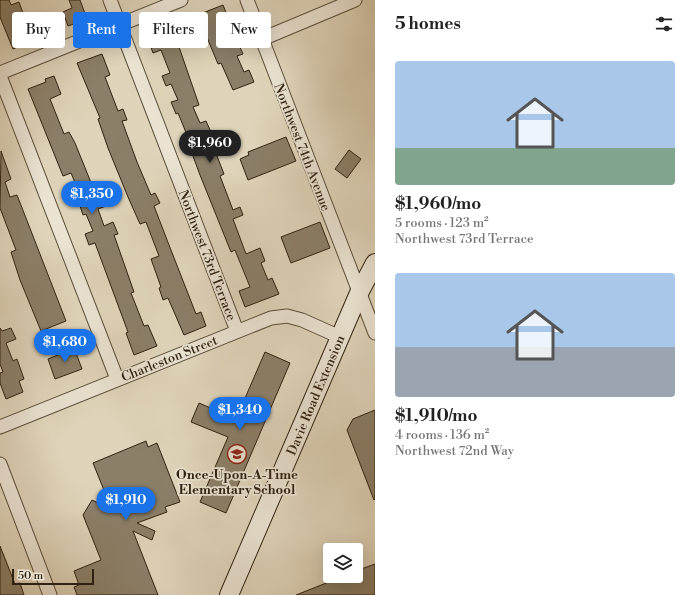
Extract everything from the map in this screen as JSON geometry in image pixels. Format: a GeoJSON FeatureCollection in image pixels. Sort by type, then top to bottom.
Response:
{"type":"FeatureCollection","features":[{"type":"Feature","properties":{"kind":"main road","name":"Davie Road Extension"},"geometry":{"type":"LineString","coordinates":[[229,595],[359,293],[375,263]]}},
{"type":"Feature","properties":{"kind":"street","name":"Northwest 73rd Terrace"},"geometry":{"type":"LineString","coordinates":[[110,0],[114,12]]}},
{"type":"Feature","properties":{"kind":"street"},"geometry":{"type":"LineString","coordinates":[[131,20],[181,0]]}},
{"type":"Feature","properties":{"kind":"street","name":"Northwest 74th Avenue"},"geometry":{"type":"LineString","coordinates":[[247,0],[252,12]]}},
{"type":"Feature","properties":{"kind":"street"},"geometry":{"type":"LineString","coordinates":[[271,35],[355,0]]}},
{"type":"Feature","properties":{"kind":"street"},"geometry":{"type":"LineString","coordinates":[[0,73],[73,44]]}},
{"type":"Feature","properties":{"kind":"street","name":"Northwest 73rd Terrace"},"geometry":{"type":"LineString","coordinates":[[128,48],[237,331]]}},
{"type":"Feature","properties":{"kind":"street","name":"Northwest 74th Avenue"},"geometry":{"type":"LineString","coordinates":[[265,48],[375,333]]}},
{"type":"Feature","properties":{"kind":"street"},"geometry":{"type":"LineString","coordinates":[[0,76],[117,379]]}},
{"type":"Feature","properties":{"kind":"street","name":"Charleston Street"},"geometry":{"type":"LineString","coordinates":[[0,427],[271,318],[286,316],[302,320],[340,337]]}},
{"type":"Feature","properties":{"kind":"street"},"geometry":{"type":"LineString","coordinates":[[0,464],[50,595]]}},
{"type":"Feature","properties":{"kind":"building"},"geometry":{"type":"Polygon","coordinates":[[[0,0],[9,0],[11,5],[19,2],[23,12],[12,12],[12,47],[0,17],[0,0]]]}},
{"type":"Feature","properties":{"kind":"building"},"geometry":{"type":"Polygon","coordinates":[[[69,0],[80,0],[84,12],[73,12],[73,24],[68,26],[65,12],[63,12],[72,8],[69,0]]]}},
{"type":"Feature","properties":{"kind":"building"},"geometry":{"type":"Polygon","coordinates":[[[223,5],[226,12],[216,12],[216,48],[240,48],[243,54],[237,56],[244,72],[249,70],[254,82],[233,90],[221,63],[218,64],[208,40],[208,12],[205,12],[223,5]]]}},
{"type":"Feature","properties":{"kind":"building"},"geometry":{"type":"Polygon","coordinates":[[[151,48],[179,48],[199,105],[193,107],[200,123],[206,121],[211,132],[208,133],[224,174],[220,176],[233,210],[240,207],[243,215],[233,219],[246,254],[260,248],[265,261],[261,263],[268,280],[272,278],[279,294],[245,307],[239,291],[250,287],[235,250],[231,252],[200,175],[190,148],[192,147],[178,113],[176,114],[171,102],[178,100],[171,84],[166,86],[162,76],[170,73],[161,50],[153,53],[151,48]]]}},
{"type":"Feature","properties":{"kind":"building"},"geometry":{"type":"Polygon","coordinates":[[[102,54],[110,75],[105,77],[118,111],[123,109],[127,120],[122,121],[137,162],[151,195],[155,193],[160,203],[154,206],[196,314],[201,312],[206,326],[184,335],[168,298],[163,300],[159,288],[161,287],[151,259],[159,256],[146,222],[140,224],[128,197],[108,148],[98,119],[100,118],[77,63],[102,54]]]}},
{"type":"Feature","properties":{"kind":"building"},"geometry":{"type":"Polygon","coordinates":[[[54,76],[61,94],[50,99],[64,134],[69,132],[75,143],[96,195],[101,193],[106,206],[98,209],[104,226],[113,222],[118,234],[114,235],[134,292],[131,293],[144,326],[148,325],[157,346],[134,355],[126,333],[128,332],[95,243],[89,245],[85,234],[93,231],[86,214],[83,215],[79,203],[74,205],[70,195],[79,192],[71,173],[63,176],[28,89],[46,82],[45,79],[54,76]]]}},
{"type":"Feature","properties":{"kind":"building"},"geometry":{"type":"Polygon","coordinates":[[[286,137],[296,161],[248,180],[240,159],[249,155],[248,152],[286,137]]]}},
{"type":"Feature","properties":{"kind":"building"},"geometry":{"type":"Polygon","coordinates":[[[349,150],[361,159],[347,178],[335,169],[349,150]]]}},
{"type":"Feature","properties":{"kind":"building"},"geometry":{"type":"Polygon","coordinates":[[[1,151],[11,179],[5,182],[10,197],[17,195],[66,321],[41,331],[20,280],[11,252],[16,250],[0,208],[1,151]]]}},
{"type":"Feature","properties":{"kind":"building"},"geometry":{"type":"Polygon","coordinates":[[[320,222],[330,248],[291,263],[281,237],[320,222]]]}},
{"type":"Feature","properties":{"kind":"building"},"geometry":{"type":"Polygon","coordinates":[[[0,328],[2,331],[11,328],[16,339],[6,343],[13,361],[17,359],[24,379],[19,381],[23,392],[6,399],[0,383],[0,373],[3,372],[0,364],[0,328]]]}},
{"type":"Feature","properties":{"kind":"building"},"geometry":{"type":"Polygon","coordinates":[[[73,345],[82,369],[55,379],[48,359],[65,352],[64,349],[73,345]]]}},
{"type":"Feature","properties":{"kind":"building"},"geometry":{"type":"Polygon","coordinates":[[[265,352],[290,363],[226,513],[200,502],[228,437],[191,422],[199,403],[236,419],[265,352]]]}},
{"type":"Feature","properties":{"kind":"building"},"geometry":{"type":"Polygon","coordinates":[[[375,410],[374,500],[347,430],[353,419],[375,410]]]}},
{"type":"Feature","properties":{"kind":"building"},"geometry":{"type":"Polygon","coordinates":[[[146,441],[148,447],[157,443],[180,502],[165,507],[167,512],[137,523],[155,531],[152,540],[133,531],[158,595],[77,595],[74,587],[79,585],[74,571],[101,560],[83,515],[92,500],[112,510],[93,463],[146,441]]]}},
{"type":"Feature","properties":{"kind":"building"},"geometry":{"type":"Polygon","coordinates":[[[0,546],[15,584],[20,583],[24,595],[0,595],[0,546]]]}},
{"type":"Feature","properties":{"kind":"building"},"geometry":{"type":"Polygon","coordinates":[[[375,564],[375,595],[296,595],[326,583],[363,583],[363,568],[375,564]]]}},
{"type":"Feature","properties":{"kind":"place","name":"Once-Upon-A-Time Elementary School"},"geometry":{"type":"Point","coordinates":[237,454]}}]}
